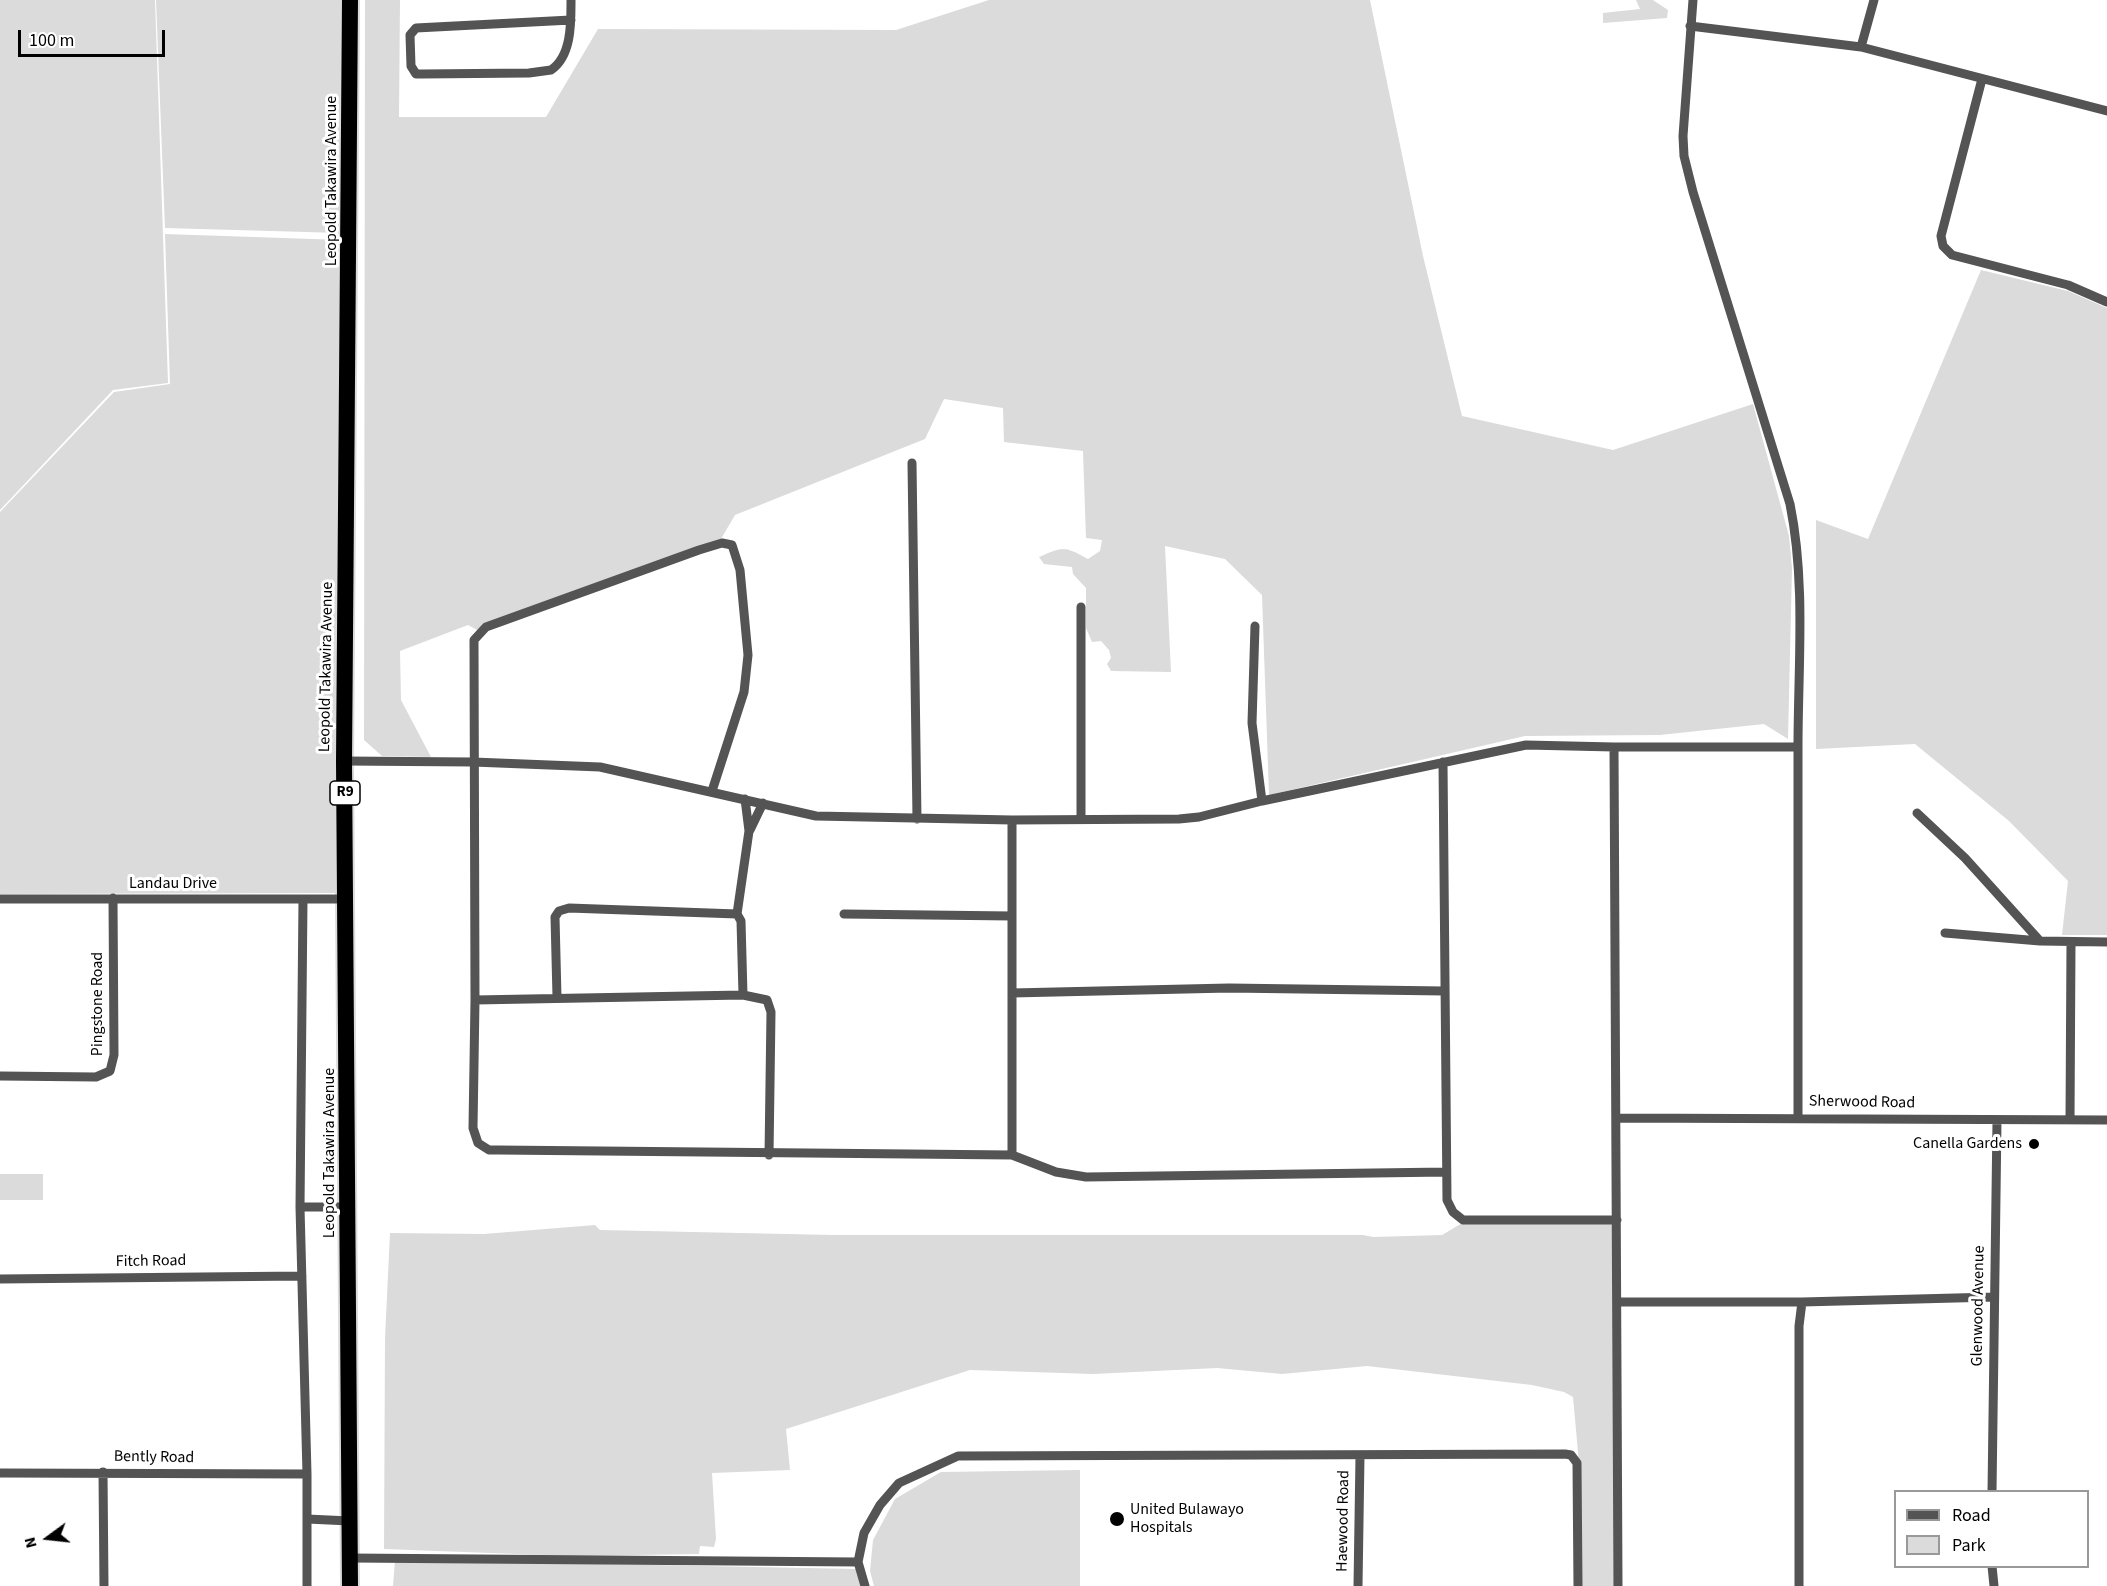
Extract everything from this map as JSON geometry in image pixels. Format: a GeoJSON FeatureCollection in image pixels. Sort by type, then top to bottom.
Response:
{"type":"FeatureCollection","features":[{"type":"Feature","properties":{"kind":"highway","name":"Leopold Takawira Avenue"},"geometry":{"type":"LineString","coordinates":[[350,0],[344,761],[350,1586]]}},
{"type":"Feature","properties":{"kind":"street"},"geometry":{"type":"LineString","coordinates":[[571,0],[571,20],[564,53],[551,70],[529,73],[416,74],[411,66],[410,35],[416,28],[571,20]]}},
{"type":"Feature","properties":{"kind":"street"},"geometry":{"type":"LineString","coordinates":[[1693,0],[1683,136],[1688,175],[1790,504],[1796,532],[1799,564],[1798,1117]]}},
{"type":"Feature","properties":{"kind":"street"},"geometry":{"type":"LineString","coordinates":[[1861,47],[1874,0]]}},
{"type":"Feature","properties":{"kind":"street"},"geometry":{"type":"LineString","coordinates":[[1690,26],[1861,47],[2107,111]]}},
{"type":"Feature","properties":{"kind":"street"},"geometry":{"type":"LineString","coordinates":[[1983,79],[1941,236],[1942,246],[1952,255],[2068,285],[2107,302]]}},
{"type":"Feature","properties":{"kind":"street"},"geometry":{"type":"LineString","coordinates":[[912,463],[917,819]]}},
{"type":"Feature","properties":{"kind":"street"},"geometry":{"type":"LineString","coordinates":[[712,791],[744,692],[748,655],[740,570],[735,550],[728,543],[699,550],[481,631],[474,640],[475,1000],[472,1128],[478,1143],[489,1150],[769,1155],[1012,1155],[1056,1172],[1086,1177],[1446,1172]]}},
{"type":"Feature","properties":{"kind":"street"},"geometry":{"type":"LineString","coordinates":[[1081,607],[1081,819]]}},
{"type":"Feature","properties":{"kind":"street"},"geometry":{"type":"LineString","coordinates":[[1255,626],[1252,723],[1262,801]]}},
{"type":"Feature","properties":{"kind":"street"},"geometry":{"type":"LineString","coordinates":[[344,761],[473,762],[600,767],[816,816],[1012,820],[1188,818],[1526,745],[1798,747]]}},
{"type":"Feature","properties":{"kind":"street"},"geometry":{"type":"LineString","coordinates":[[1614,747],[1619,1302],[1618,1586]]}},
{"type":"Feature","properties":{"kind":"street"},"geometry":{"type":"LineString","coordinates":[[1443,762],[1447,1200],[1453,1212],[1463,1220],[1617,1220]]}},
{"type":"Feature","properties":{"kind":"street"},"geometry":{"type":"LineString","coordinates":[[743,995],[741,921],[737,914],[749,831],[745,799]]}},
{"type":"Feature","properties":{"kind":"street"},"geometry":{"type":"LineString","coordinates":[[749,831],[763,803]]}},
{"type":"Feature","properties":{"kind":"street"},"geometry":{"type":"LineString","coordinates":[[1917,813],[1965,858],[2040,941]]}},
{"type":"Feature","properties":{"kind":"street"},"geometry":{"type":"LineString","coordinates":[[1012,820],[1012,1155]]}},
{"type":"Feature","properties":{"kind":"street","name":"Pingstone Road"},"geometry":{"type":"LineString","coordinates":[[0,1076],[96,1077],[110,1071],[114,1055],[113,898]]}},
{"type":"Feature","properties":{"kind":"street","name":"Landau Drive"},"geometry":{"type":"LineString","coordinates":[[0,899],[346,899]]}},
{"type":"Feature","properties":{"kind":"street"},"geometry":{"type":"LineString","coordinates":[[303,900],[300,1207],[307,1474],[307,1586]]}},
{"type":"Feature","properties":{"kind":"street"},"geometry":{"type":"LineString","coordinates":[[557,997],[555,917],[563,909],[737,914]]}},
{"type":"Feature","properties":{"kind":"street"},"geometry":{"type":"LineString","coordinates":[[844,914],[1012,916]]}},
{"type":"Feature","properties":{"kind":"street"},"geometry":{"type":"LineString","coordinates":[[1945,933],[2040,941],[2107,942]]}},
{"type":"Feature","properties":{"kind":"street"},"geometry":{"type":"LineString","coordinates":[[2070,1120],[2072,942]]}},
{"type":"Feature","properties":{"kind":"street"},"geometry":{"type":"LineString","coordinates":[[1012,993],[1229,988],[1444,991]]}},
{"type":"Feature","properties":{"kind":"street"},"geometry":{"type":"LineString","coordinates":[[475,1000],[743,995],[767,1000],[771,1012],[769,1155]]}},
{"type":"Feature","properties":{"kind":"street","name":"Sherwood Road"},"geometry":{"type":"LineString","coordinates":[[1616,1118],[2107,1120]]}},
{"type":"Feature","properties":{"kind":"street","name":"Glenwood Avenue"},"geometry":{"type":"LineString","coordinates":[[1992,1490],[1997,1121]]}},
{"type":"Feature","properties":{"kind":"street"},"geometry":{"type":"LineString","coordinates":[[300,1207],[349,1207]]}},
{"type":"Feature","properties":{"kind":"street","name":"Fitch Road"},"geometry":{"type":"LineString","coordinates":[[0,1279],[302,1276]]}},
{"type":"Feature","properties":{"kind":"street"},"geometry":{"type":"LineString","coordinates":[[1619,1302],[1802,1302],[1994,1297]]}},
{"type":"Feature","properties":{"kind":"street"},"geometry":{"type":"LineString","coordinates":[[1799,1586],[1799,1326],[1802,1302]]}},
{"type":"Feature","properties":{"kind":"street"},"geometry":{"type":"LineString","coordinates":[[865,1586],[858,1562],[864,1533],[880,1505],[900,1483],[958,1456],[1571,1455],[1577,1463],[1578,1586]]}},
{"type":"Feature","properties":{"kind":"street","name":"Haewood Road"},"geometry":{"type":"LineString","coordinates":[[1358,1586],[1360,1456]]}},
{"type":"Feature","properties":{"kind":"street"},"geometry":{"type":"LineString","coordinates":[[103,1472],[104,1586]]}},
{"type":"Feature","properties":{"kind":"street","name":"Bently Road"},"geometry":{"type":"LineString","coordinates":[[0,1473],[307,1474]]}},
{"type":"Feature","properties":{"kind":"street"},"geometry":{"type":"LineString","coordinates":[[307,1519],[350,1521]]}},
{"type":"Feature","properties":{"kind":"street"},"geometry":{"type":"LineString","coordinates":[[350,1558],[858,1562]]}},
{"type":"Feature","properties":{"kind":"street"},"geometry":{"type":"LineString","coordinates":[[1992,1568],[1994,1586]]}},
{"type":"Feature","properties":{"kind":"green space"},"geometry":{"type":"Polygon","coordinates":[[[0,0],[155,0],[168,383],[113,390],[0,510],[0,0]]]}},
{"type":"Feature","properties":{"kind":"green space"},"geometry":{"type":"Polygon","coordinates":[[[156,0],[342,0],[341,233],[165,228],[156,0]]]}},
{"type":"Feature","properties":{"kind":"green space"},"geometry":{"type":"Polygon","coordinates":[[[365,0],[400,0],[399,117],[546,117],[598,29],[896,30],[989,0],[1370,0],[1423,256],[1462,416],[1613,450],[1753,404],[1789,536],[1792,568],[1788,739],[1764,724],[1660,735],[1525,736],[1269,795],[1262,595],[1225,559],[1165,546],[1171,672],[1111,671],[1107,664],[1111,658],[1109,650],[1101,641],[1092,642],[1086,628],[1086,588],[1073,574],[1072,567],[1044,564],[1039,557],[1064,549],[1088,559],[1100,551],[1102,540],[1086,538],[1083,451],[1004,442],[1003,408],[944,399],[925,439],[735,515],[721,539],[479,631],[468,625],[400,651],[401,700],[431,757],[382,756],[364,740],[365,0]]]}},
{"type":"Feature","properties":{"kind":"green space"},"geometry":{"type":"Polygon","coordinates":[[[1636,0],[1653,0],[1668,10],[1667,18],[1603,23],[1603,13],[1640,9],[1636,0]]]}},
{"type":"Feature","properties":{"kind":"green space"},"geometry":{"type":"Polygon","coordinates":[[[165,234],[342,240],[339,893],[0,894],[0,512],[114,392],[170,384],[165,234]]]}},
{"type":"Feature","properties":{"kind":"green space"},"geometry":{"type":"Polygon","coordinates":[[[1981,270],[2068,291],[2107,308],[2107,935],[2062,935],[2068,881],[2009,821],[1915,744],[1816,749],[1816,520],[1868,539],[1981,270]]]}},
{"type":"Feature","properties":{"kind":"green space"},"geometry":{"type":"Polygon","coordinates":[[[0,1174],[43,1174],[43,1200],[0,1200],[0,1174]]]}},
{"type":"Feature","properties":{"kind":"green space"},"geometry":{"type":"Polygon","coordinates":[[[1464,1222],[1613,1224],[1616,1586],[1580,1586],[1579,1463],[1573,1397],[1564,1392],[1532,1385],[1367,1366],[1282,1374],[1217,1368],[1093,1374],[970,1370],[786,1429],[790,1470],[712,1473],[716,1539],[714,1547],[700,1546],[699,1554],[570,1556],[384,1549],[385,1338],[390,1233],[484,1234],[595,1225],[600,1230],[833,1235],[1363,1235],[1373,1237],[1442,1235],[1464,1222]]]}},
{"type":"Feature","properties":{"kind":"green space"},"geometry":{"type":"Polygon","coordinates":[[[1080,1470],[1080,1586],[874,1586],[870,1571],[873,1540],[895,1499],[941,1472],[1080,1470]]]}},
{"type":"Feature","properties":{"kind":"green space"},"geometry":{"type":"Polygon","coordinates":[[[395,1560],[857,1569],[862,1586],[393,1586],[395,1560]]]}},
{"type":"Feature","properties":{"kind":"place","name":"Canella Gardens"},"geometry":{"type":"Point","coordinates":[2034,1144]}},
{"type":"Feature","properties":{"kind":"place","name":"United Bulawayo Hospitals"},"geometry":{"type":"Point","coordinates":[1117,1519]}}]}
